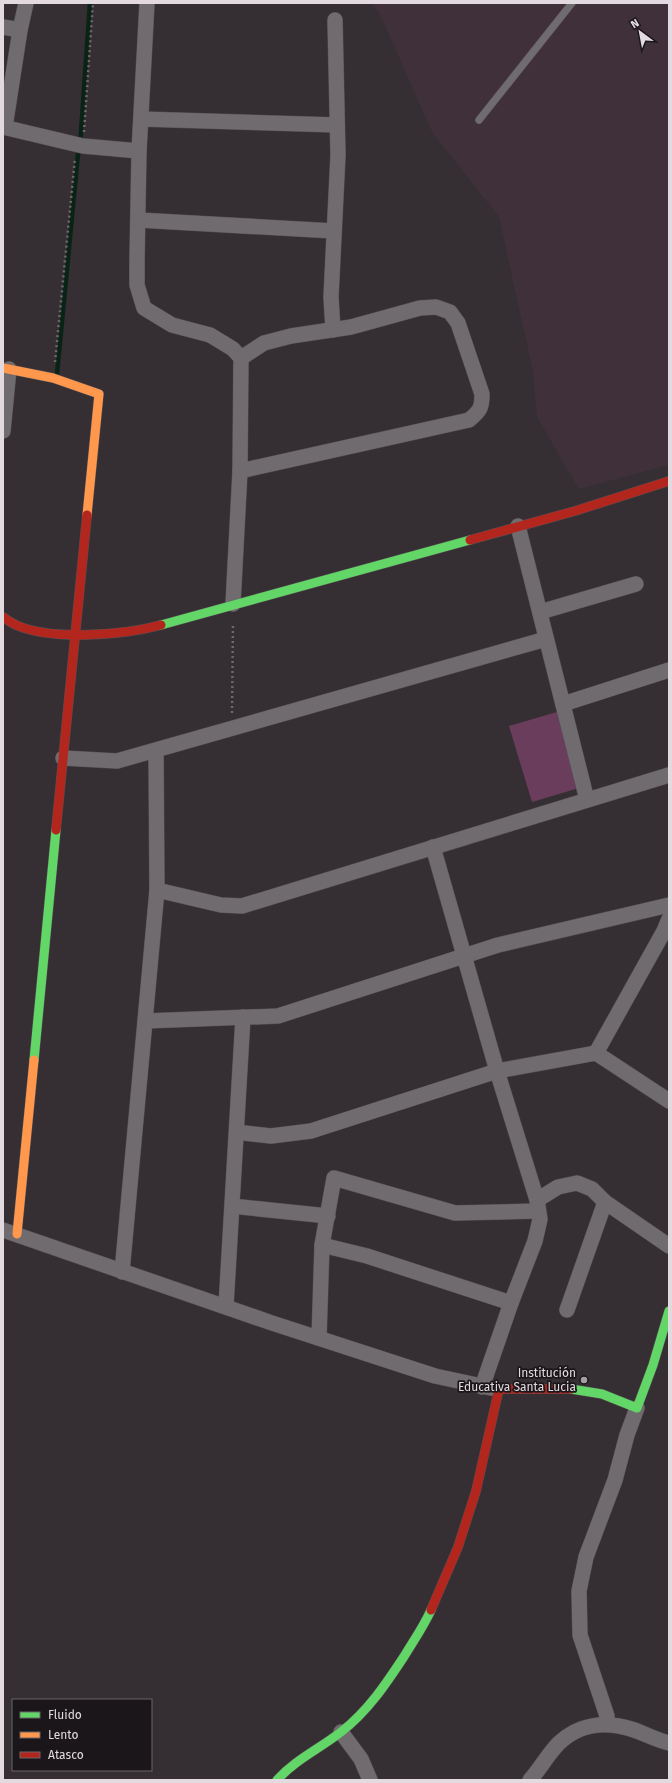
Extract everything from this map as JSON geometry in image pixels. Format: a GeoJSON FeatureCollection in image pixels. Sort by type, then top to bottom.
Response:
{"type":"FeatureCollection","features":[{"type":"Feature","properties":{"kind":"street"},"geometry":{"type":"LineString","coordinates":[[26,3],[4,127],[83,146],[139,151]]}},
{"type":"Feature","properties":{"kind":"street"},"geometry":{"type":"LineString","coordinates":[[147,3],[139,151],[137,285],[144,308],[172,325],[210,335],[233,349],[241,358],[240,471],[234,604]]}},
{"type":"Feature","properties":{"kind":"street"},"geometry":{"type":"LineString","coordinates":[[333,330],[331,297],[337,124],[335,20]]}},
{"type":"Feature","properties":{"kind":"street"},"geometry":{"type":"LineString","coordinates":[[3,27],[20,30]]}},
{"type":"Feature","properties":{"kind":"street"},"geometry":{"type":"LineString","coordinates":[[141,119],[337,124]]}},
{"type":"Feature","properties":{"kind":"street"},"geometry":{"type":"LineString","coordinates":[[138,220],[334,231]]}},
{"type":"Feature","properties":{"kind":"street"},"geometry":{"type":"LineString","coordinates":[[240,471],[469,420],[478,413],[482,404],[482,394],[458,323],[450,312],[436,307],[420,308],[351,327],[291,336],[264,343],[241,358]]}},
{"type":"Feature","properties":{"kind":"street"},"geometry":{"type":"LineString","coordinates":[[3,431],[6,369],[53,378],[99,394],[63,758],[10,1232],[122,1272],[435,1376],[482,1387],[499,1389],[570,1389],[602,1394],[637,1408]]}},
{"type":"Feature","properties":{"kind":"street"},"geometry":{"type":"LineString","coordinates":[[3,617],[10,623],[28,629],[76,635],[142,630],[575,511],[669,481]]}},
{"type":"Feature","properties":{"kind":"street"},"geometry":{"type":"LineString","coordinates":[[518,526],[587,800]]}},
{"type":"Feature","properties":{"kind":"street"},"geometry":{"type":"LineString","coordinates":[[540,612],[636,584]]}},
{"type":"Feature","properties":{"kind":"street"},"geometry":{"type":"LineString","coordinates":[[63,758],[117,761],[546,639]]}},
{"type":"Feature","properties":{"kind":"street"},"geometry":{"type":"LineString","coordinates":[[563,704],[669,670]]}},
{"type":"Feature","properties":{"kind":"street"},"geometry":{"type":"LineString","coordinates":[[122,1272],[157,890],[156,751]]}},
{"type":"Feature","properties":{"kind":"street"},"geometry":{"type":"LineString","coordinates":[[157,890],[221,905],[242,906],[669,775]]}},
{"type":"Feature","properties":{"kind":"street"},"geometry":{"type":"LineString","coordinates":[[433,848],[465,956],[496,1071],[538,1205],[540,1219],[536,1241],[511,1303],[482,1387]]}},
{"type":"Feature","properties":{"kind":"street"},"geometry":{"type":"LineString","coordinates":[[145,1021],[278,1016],[498,945],[669,911],[664,931],[596,1053]]}},
{"type":"Feature","properties":{"kind":"street"},"geometry":{"type":"LineString","coordinates":[[226,1306],[243,1017]]}},
{"type":"Feature","properties":{"kind":"street"},"geometry":{"type":"LineString","coordinates":[[244,1133],[271,1136],[311,1131],[496,1071],[596,1053],[669,1101]]}},
{"type":"Feature","properties":{"kind":"street"},"geometry":{"type":"LineString","coordinates":[[319,1338],[322,1245],[334,1178],[455,1213],[538,1205],[558,1187],[577,1184],[592,1189],[605,1202],[669,1246]]}},
{"type":"Feature","properties":{"kind":"street"},"geometry":{"type":"LineString","coordinates":[[567,1310],[605,1202]]}},
{"type":"Feature","properties":{"kind":"street"},"geometry":{"type":"LineString","coordinates":[[241,1207],[328,1216]]}},
{"type":"Feature","properties":{"kind":"street"},"geometry":{"type":"LineString","coordinates":[[322,1245],[367,1256],[511,1303]]}},
{"type":"Feature","properties":{"kind":"street"},"geometry":{"type":"LineString","coordinates":[[606,1724],[607,1716],[580,1636],[579,1591],[586,1557],[615,1480],[627,1435],[653,1366],[669,1310]]}},
{"type":"Feature","properties":{"kind":"street"},"geometry":{"type":"LineString","coordinates":[[277,1780],[287,1769],[340,1732],[364,1711],[381,1692],[425,1623],[458,1547],[476,1491],[499,1389]]}},
{"type":"Feature","properties":{"kind":"street"},"geometry":{"type":"LineString","coordinates":[[531,1780],[559,1743],[573,1733],[591,1725],[606,1724],[630,1729],[669,1743]]}},
{"type":"Feature","properties":{"kind":"street"},"geometry":{"type":"LineString","coordinates":[[340,1732],[361,1759],[370,1780]]}},
{"type":"Feature","properties":{"kind":"lane"},"geometry":{"type":"LineString","coordinates":[[479,120],[572,3]]}},
{"type":"Feature","properties":{"kind":"path"},"geometry":{"type":"LineString","coordinates":[[53,378],[74,158],[83,146],[93,3]]}},
{"type":"Feature","properties":{"kind":"path"},"geometry":{"type":"LineString","coordinates":[[231,729],[234,604]]}},
{"type":"Feature","properties":{"kind":"shaded area"},"geometry":{"type":"Polygon","coordinates":[[[370,3],[669,3],[669,465],[579,489],[537,417],[533,372],[499,217],[432,132],[379,12],[370,3]]]}},
{"type":"Feature","properties":{"kind":"shaded area"},"geometry":{"type":"Polygon","coordinates":[[[557,712],[579,788],[532,802],[509,726],[557,712]]]}},
{"type":"Feature","properties":{"kind":"waterway"},"geometry":{"type":"LineString","coordinates":[[57,374],[80,146],[90,3]]}},
{"type":"Feature","properties":{"kind":"traffic: fast"},"geometry":{"type":"LineString","coordinates":[[161,625],[470,540]]}},
{"type":"Feature","properties":{"kind":"traffic: fast"},"geometry":{"type":"LineString","coordinates":[[34,1060],[56,830]]}},
{"type":"Feature","properties":{"kind":"traffic: fast"},"geometry":{"type":"LineString","coordinates":[[571,1389],[602,1394],[637,1408],[653,1365],[669,1311]]}},
{"type":"Feature","properties":{"kind":"traffic: fast"},"geometry":{"type":"LineString","coordinates":[[277,1780],[292,1766],[333,1738],[360,1715],[384,1687],[405,1655],[431,1610]]}},
{"type":"Feature","properties":{"kind":"traffic: slow"},"geometry":{"type":"LineString","coordinates":[[3,368],[53,378],[99,394],[87,515]]}},
{"type":"Feature","properties":{"kind":"traffic: slow"},"geometry":{"type":"LineString","coordinates":[[17,1234],[34,1060]]}},
{"type":"Feature","properties":{"kind":"traffic: jam"},"geometry":{"type":"LineString","coordinates":[[470,540],[575,511],[669,481]]}},
{"type":"Feature","properties":{"kind":"traffic: jam"},"geometry":{"type":"LineString","coordinates":[[56,830],[87,515]]}},
{"type":"Feature","properties":{"kind":"traffic: jam"},"geometry":{"type":"LineString","coordinates":[[3,617],[16,625],[31,630],[68,635],[108,634],[146,629],[161,625]]}},
{"type":"Feature","properties":{"kind":"traffic: jam"},"geometry":{"type":"LineString","coordinates":[[431,1610],[458,1547],[476,1491],[499,1389],[571,1389]]}},
{"type":"Feature","properties":{"kind":"place","name":"Institución Educativa Santa Lucia"},"geometry":{"type":"Point","coordinates":[584,1380]}}]}
